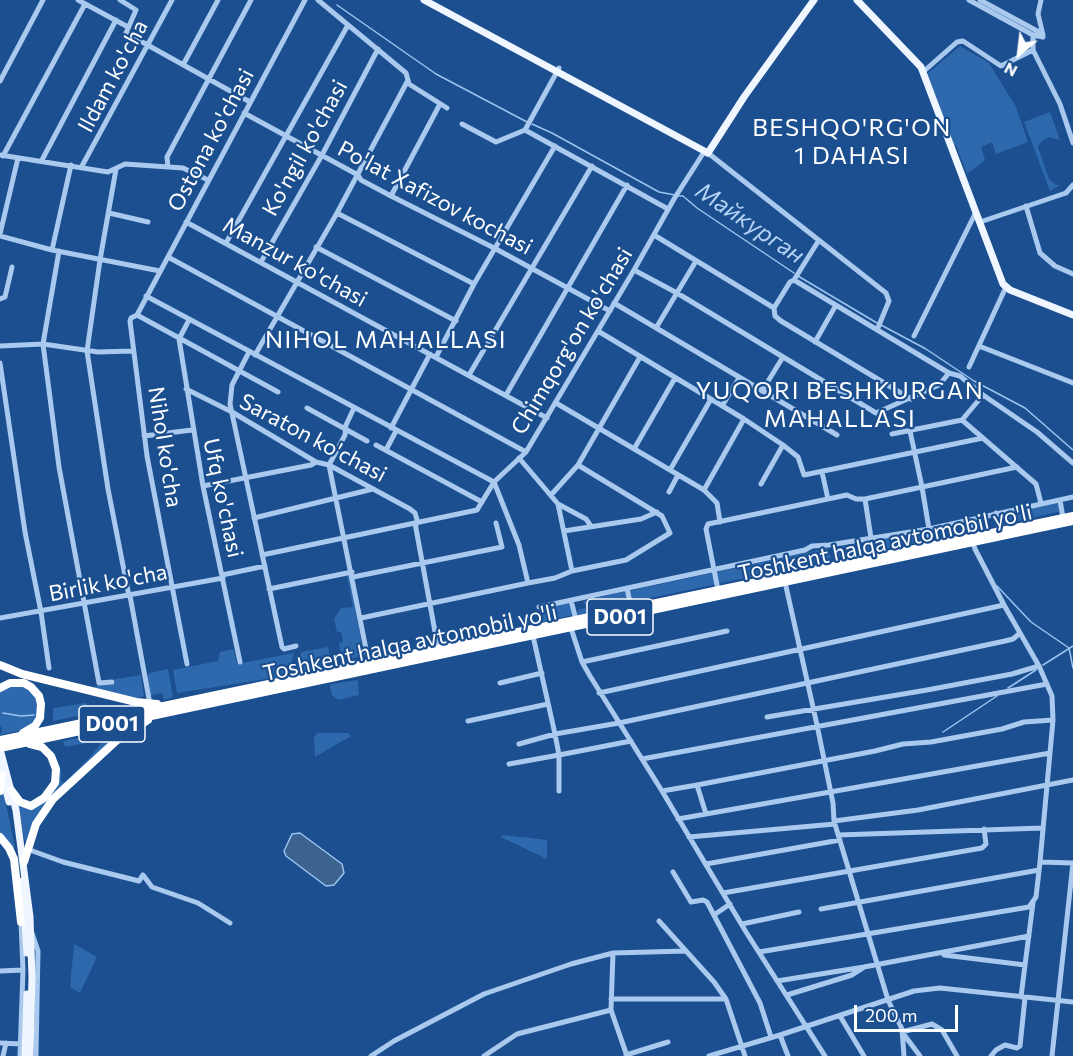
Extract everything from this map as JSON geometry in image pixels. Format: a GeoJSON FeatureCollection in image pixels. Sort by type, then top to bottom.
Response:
{"type":"FeatureCollection","features":[{"type":"Feature","properties":{"kind":"highway","name":"Toshkent halqa avtomobil yo'li"},"geometry":{"type":"LineString","coordinates":[[973,539],[1073,516]]}},
{"type":"Feature","properties":{"kind":"highway","name":"Toshkent halqa avtomobil yo'li"},"geometry":{"type":"LineString","coordinates":[[213,700],[378,661],[533,636],[631,608],[973,539],[1073,522]]}},
{"type":"Feature","properties":{"kind":"highway","name":"Toshkent halqa avtomobil yo'li"},"geometry":{"type":"LineString","coordinates":[[0,748],[19,740],[572,623],[785,582],[935,547]]}},
{"type":"Feature","properties":{"kind":"highway"},"geometry":{"type":"LineString","coordinates":[[367,654],[371,659],[378,661]]}},
{"type":"Feature","properties":{"kind":"highway"},"geometry":{"type":"LineString","coordinates":[[360,665],[367,654]]}},
{"type":"Feature","properties":{"kind":"highway"},"geometry":{"type":"LineString","coordinates":[[0,665],[22,674],[169,709]]}},
{"type":"Feature","properties":{"kind":"highway"},"geometry":{"type":"LineString","coordinates":[[0,688],[14,682],[24,683],[34,689],[41,700],[38,722],[19,740]]}},
{"type":"Feature","properties":{"kind":"highway"},"geometry":{"type":"LineString","coordinates":[[23,865],[36,824],[53,799],[124,735],[169,709]]}},
{"type":"Feature","properties":{"kind":"highway","name":"Toshkent halqa avtomobil yo'li"},"geometry":{"type":"LineString","coordinates":[[0,740],[19,740]]}},
{"type":"Feature","properties":{"kind":"highway"},"geometry":{"type":"LineString","coordinates":[[11,790],[22,804],[33,806],[47,795],[56,778],[55,764],[47,750],[37,744],[19,740]]}},
{"type":"Feature","properties":{"kind":"highway"},"geometry":{"type":"LineString","coordinates":[[0,791],[2,767]]}},
{"type":"Feature","properties":{"kind":"highway"},"geometry":{"type":"LineString","coordinates":[[0,837],[14,859],[21,922]]}},
{"type":"Feature","properties":{"kind":"main road"},"geometry":{"type":"LineString","coordinates":[[424,0],[558,70]]}},
{"type":"Feature","properties":{"kind":"main road"},"geometry":{"type":"LineString","coordinates":[[433,0],[706,151],[710,138],[812,0]]}},
{"type":"Feature","properties":{"kind":"main road"},"geometry":{"type":"LineString","coordinates":[[857,0],[915,60],[923,72],[1001,280],[1006,287],[1073,315]]}},
{"type":"Feature","properties":{"kind":"main road"},"geometry":{"type":"LineString","coordinates":[[0,748],[23,865],[28,986],[25,1056]]}},
{"type":"Feature","properties":{"kind":"main road"},"geometry":{"type":"LineString","coordinates":[[2,767],[11,790],[31,932],[30,1056]]}},
{"type":"Feature","properties":{"kind":"main road"},"geometry":{"type":"LineString","coordinates":[[21,922],[25,912]]}},
{"type":"Feature","properties":{"kind":"street"},"geometry":{"type":"LineString","coordinates":[[0,81],[43,0]]}},
{"type":"Feature","properties":{"kind":"street"},"geometry":{"type":"LineString","coordinates":[[78,0],[128,27]]}},
{"type":"Feature","properties":{"kind":"street"},"geometry":{"type":"LineString","coordinates":[[120,0],[136,10],[126,33],[250,102]]}},
{"type":"Feature","properties":{"kind":"street","name":"Ildam ko'cha"},"geometry":{"type":"LineString","coordinates":[[82,166],[172,0]]}},
{"type":"Feature","properties":{"kind":"street"},"geometry":{"type":"LineString","coordinates":[[183,65],[218,0]]}},
{"type":"Feature","properties":{"kind":"street"},"geometry":{"type":"LineString","coordinates":[[168,167],[167,157],[250,0]]}},
{"type":"Feature","properties":{"kind":"street","name":"Ostona ko'chasi"},"geometry":{"type":"LineString","coordinates":[[137,315],[305,0]]}},
{"type":"Feature","properties":{"kind":"street"},"geometry":{"type":"LineString","coordinates":[[296,646],[284,649],[282,647],[245,478],[230,391],[239,371],[276,316],[337,213],[407,82],[406,73],[318,0]]}},
{"type":"Feature","properties":{"kind":"street"},"geometry":{"type":"LineString","coordinates":[[969,0],[1023,26],[1041,32]]}},
{"type":"Feature","properties":{"kind":"street"},"geometry":{"type":"LineString","coordinates":[[980,0],[1033,34]]}},
{"type":"Feature","properties":{"kind":"street"},"geometry":{"type":"LineString","coordinates":[[1041,0],[1038,14],[1041,32]]}},
{"type":"Feature","properties":{"kind":"street"},"geometry":{"type":"LineString","coordinates":[[85,4],[1,155],[82,166],[108,172],[125,164],[187,169],[208,180]]}},
{"type":"Feature","properties":{"kind":"street"},"geometry":{"type":"LineString","coordinates":[[42,160],[116,20]]}},
{"type":"Feature","properties":{"kind":"street"},"geometry":{"type":"LineString","coordinates":[[226,243],[348,25]]}},
{"type":"Feature","properties":{"kind":"street"},"geometry":{"type":"LineString","coordinates":[[1033,34],[1041,32]]}},
{"type":"Feature","properties":{"kind":"street"},"geometry":{"type":"LineString","coordinates":[[1033,34],[1033,50],[1060,104],[1073,143]]}},
{"type":"Feature","properties":{"kind":"street"},"geometry":{"type":"LineString","coordinates":[[923,72],[957,42],[963,41],[1000,66],[1033,50]]}},
{"type":"Feature","properties":{"kind":"street","name":"Ko'ngil ko'chasi"},"geometry":{"type":"LineString","coordinates":[[261,262],[322,155],[378,49]]}},
{"type":"Feature","properties":{"kind":"street"},"geometry":{"type":"LineString","coordinates":[[0,62],[8,66]]}},
{"type":"Feature","properties":{"kind":"street"},"geometry":{"type":"LineString","coordinates":[[462,123],[496,142],[525,130],[558,70]]}},
{"type":"Feature","properties":{"kind":"street"},"geometry":{"type":"LineString","coordinates":[[407,82],[447,108]]}},
{"type":"Feature","properties":{"kind":"street"},"geometry":{"type":"LineString","coordinates":[[390,196],[440,104]]}},
{"type":"Feature","properties":{"kind":"street","name":"Po'lat Xafizov kochasi"},"geometry":{"type":"LineString","coordinates":[[244,112],[390,196],[496,249],[610,311]]}},
{"type":"Feature","properties":{"kind":"street"},"geometry":{"type":"LineString","coordinates":[[525,130],[668,209]]}},
{"type":"Feature","properties":{"kind":"street"},"geometry":{"type":"LineString","coordinates":[[386,450],[411,390],[456,321],[474,284],[555,146]]}},
{"type":"Feature","properties":{"kind":"street"},"geometry":{"type":"LineString","coordinates":[[706,151],[886,293],[888,301],[877,330]]}},
{"type":"Feature","properties":{"kind":"street","name":"Chimqorg'on ko'chasi"},"geometry":{"type":"LineString","coordinates":[[482,502],[494,482],[526,452],[668,209],[706,151]]}},
{"type":"Feature","properties":{"kind":"street"},"geometry":{"type":"LineString","coordinates":[[18,158],[0,235],[56,251],[160,271]]}},
{"type":"Feature","properties":{"kind":"street"},"geometry":{"type":"LineString","coordinates":[[71,165],[43,344],[59,467],[99,683],[112,682]]}},
{"type":"Feature","properties":{"kind":"street"},"geometry":{"type":"LineString","coordinates":[[469,375],[592,166]]}},
{"type":"Feature","properties":{"kind":"street"},"geometry":{"type":"LineString","coordinates":[[116,169],[87,351],[108,489],[150,704]]}},
{"type":"Feature","properties":{"kind":"street"},"geometry":{"type":"LineString","coordinates":[[506,395],[627,185]]}},
{"type":"Feature","properties":{"kind":"street"},"geometry":{"type":"LineString","coordinates":[[980,222],[1066,194],[1073,185]]}},
{"type":"Feature","properties":{"kind":"street"},"geometry":{"type":"LineString","coordinates":[[1026,206],[1040,253],[1055,266],[1073,274]]}},
{"type":"Feature","properties":{"kind":"street"},"geometry":{"type":"LineString","coordinates":[[914,336],[976,212]]}},
{"type":"Feature","properties":{"kind":"street"},"geometry":{"type":"LineString","coordinates":[[109,213],[148,222]]}},
{"type":"Feature","properties":{"kind":"street"},"geometry":{"type":"LineString","coordinates":[[337,213],[474,284]]}},
{"type":"Feature","properties":{"kind":"street","name":"Manzur ko'chasi"},"geometry":{"type":"LineString","coordinates":[[186,222],[547,418]]}},
{"type":"Feature","properties":{"kind":"street"},"geometry":{"type":"LineString","coordinates":[[654,235],[774,308]]}},
{"type":"Feature","properties":{"kind":"street"},"geometry":{"type":"LineString","coordinates":[[819,240],[774,308],[773,311],[777,318],[911,399]]}},
{"type":"Feature","properties":{"kind":"street"},"geometry":{"type":"LineString","coordinates":[[316,247],[456,321]]}},
{"type":"Feature","properties":{"kind":"street"},"geometry":{"type":"LineString","coordinates":[[168,256],[526,452]]}},
{"type":"Feature","properties":{"kind":"street"},"geometry":{"type":"LineString","coordinates":[[656,328],[696,261]]}},
{"type":"Feature","properties":{"kind":"street"},"geometry":{"type":"LineString","coordinates":[[0,299],[5,297],[12,267]]}},
{"type":"Feature","properties":{"kind":"street"},"geometry":{"type":"LineString","coordinates":[[634,270],[677,293],[876,413],[939,385],[949,373]]}},
{"type":"Feature","properties":{"kind":"street"},"geometry":{"type":"LineString","coordinates":[[797,276],[836,305],[949,373],[960,376],[983,395],[1037,432],[1073,463]]}},
{"type":"Feature","properties":{"kind":"street"},"geometry":{"type":"LineString","coordinates":[[969,367],[1006,287]]}},
{"type":"Feature","properties":{"kind":"street"},"geometry":{"type":"LineString","coordinates":[[146,296],[494,482],[519,545],[528,583]]}},
{"type":"Feature","properties":{"kind":"street"},"geometry":{"type":"LineString","coordinates":[[614,303],[837,435]]}},
{"type":"Feature","properties":{"kind":"street"},"geometry":{"type":"LineString","coordinates":[[815,342],[836,305]]}},
{"type":"Feature","properties":{"kind":"street"},"geometry":{"type":"LineString","coordinates":[[137,315],[278,392]]}},
{"type":"Feature","properties":{"kind":"street","name":"Nihol ko'cha"},"geometry":{"type":"LineString","coordinates":[[137,315],[130,321],[144,436],[187,664]]}},
{"type":"Feature","properties":{"kind":"street"},"geometry":{"type":"LineString","coordinates":[[178,339],[189,320]]}},
{"type":"Feature","properties":{"kind":"street"},"geometry":{"type":"LineString","coordinates":[[598,331],[783,445],[798,457],[804,475],[983,438]]}},
{"type":"Feature","properties":{"kind":"street","name":"Ufq ko'chasi"},"geometry":{"type":"LineString","coordinates":[[178,339],[192,430],[240,662]]}},
{"type":"Feature","properties":{"kind":"street"},"geometry":{"type":"LineString","coordinates":[[0,346],[43,344],[87,351],[133,351]]}},
{"type":"Feature","properties":{"kind":"street"},"geometry":{"type":"LineString","coordinates":[[979,346],[1073,384]]}},
{"type":"Feature","properties":{"kind":"street"},"geometry":{"type":"LineString","coordinates":[[551,495],[578,465],[640,357]]}},
{"type":"Feature","properties":{"kind":"street"},"geometry":{"type":"LineString","coordinates":[[762,391],[783,357]]}},
{"type":"Feature","properties":{"kind":"street"},"geometry":{"type":"LineString","coordinates":[[0,363],[25,532],[41,612],[49,668]]}},
{"type":"Feature","properties":{"kind":"street"},"geometry":{"type":"LineString","coordinates":[[634,449],[675,378]]}},
{"type":"Feature","properties":{"kind":"street"},"geometry":{"type":"LineString","coordinates":[[722,406],[739,378]]}},
{"type":"Feature","properties":{"kind":"street","name":"Saraton ko'chasi"},"geometry":{"type":"LineString","coordinates":[[186,389],[232,412],[316,462],[329,465],[414,511],[416,523]]}},
{"type":"Feature","properties":{"kind":"street"},"geometry":{"type":"LineString","coordinates":[[892,434],[963,420],[983,395]]}},
{"type":"Feature","properties":{"kind":"street"},"geometry":{"type":"LineString","coordinates":[[670,470],[711,399]]}},
{"type":"Feature","properties":{"kind":"street"},"geometry":{"type":"LineString","coordinates":[[556,403],[704,490],[717,503],[720,522]]}},
{"type":"Feature","properties":{"kind":"street"},"geometry":{"type":"LineString","coordinates":[[307,408],[367,441]]}},
{"type":"Feature","properties":{"kind":"street"},"geometry":{"type":"LineString","coordinates":[[354,408],[345,429],[345,435],[329,465],[353,575],[367,654]]}},
{"type":"Feature","properties":{"kind":"street"},"geometry":{"type":"LineString","coordinates":[[704,490],[744,419]]}},
{"type":"Feature","properties":{"kind":"street"},"geometry":{"type":"LineString","coordinates":[[963,420],[1036,484],[1041,503]]}},
{"type":"Feature","properties":{"kind":"street"},"geometry":{"type":"LineString","coordinates":[[144,436],[192,430]]}},
{"type":"Feature","properties":{"kind":"street"},"geometry":{"type":"LineString","coordinates":[[910,431],[929,529],[935,547]]}},
{"type":"Feature","properties":{"kind":"street"},"geometry":{"type":"LineString","coordinates":[[262,555],[473,512],[482,502],[376,445]]}},
{"type":"Feature","properties":{"kind":"street"},"geometry":{"type":"LineString","coordinates":[[761,484],[783,445]]}},
{"type":"Feature","properties":{"kind":"street"},"geometry":{"type":"LineString","coordinates":[[519,458],[558,504],[586,519],[591,526]]}},
{"type":"Feature","properties":{"kind":"street"},"geometry":{"type":"LineString","coordinates":[[203,486],[316,462]]}},
{"type":"Feature","properties":{"kind":"street"},"geometry":{"type":"LineString","coordinates":[[361,618],[555,578],[572,571],[626,560],[670,533],[662,516],[657,512],[578,465]]}},
{"type":"Feature","properties":{"kind":"street"},"geometry":{"type":"LineString","coordinates":[[718,590],[706,529],[708,524],[847,495],[856,499],[866,499],[1017,467]]}},
{"type":"Feature","properties":{"kind":"street"},"geometry":{"type":"LineString","coordinates":[[822,472],[828,499]]}},
{"type":"Feature","properties":{"kind":"street"},"geometry":{"type":"LineString","coordinates":[[669,492],[678,475]]}},
{"type":"Feature","properties":{"kind":"street"},"geometry":{"type":"LineString","coordinates":[[254,518],[373,489]]}},
{"type":"Feature","properties":{"kind":"street"},"geometry":{"type":"LineString","coordinates":[[539,607],[805,550],[812,546],[929,529],[1073,497]]}},
{"type":"Feature","properties":{"kind":"street"},"geometry":{"type":"LineString","coordinates":[[866,499],[871,538]]}},
{"type":"Feature","properties":{"kind":"street"},"geometry":{"type":"LineString","coordinates":[[1060,500],[1063,518]]}},
{"type":"Feature","properties":{"kind":"street"},"geometry":{"type":"LineString","coordinates":[[558,504],[572,571]]}},
{"type":"Feature","properties":{"kind":"street"},"geometry":{"type":"LineString","coordinates":[[564,531],[641,519],[657,512]]}},
{"type":"Feature","properties":{"kind":"street"},"geometry":{"type":"LineString","coordinates":[[996,513],[1000,531]]}},
{"type":"Feature","properties":{"kind":"street"},"geometry":{"type":"LineString","coordinates":[[969,520],[975,549],[1039,666],[1052,696],[1053,720],[1050,753],[1040,862],[1025,965],[1020,1046],[1017,1048],[1005,1045],[996,1050],[992,1056]]}},
{"type":"Feature","properties":{"kind":"street"},"geometry":{"type":"LineString","coordinates":[[416,523],[442,650]]}},
{"type":"Feature","properties":{"kind":"street"},"geometry":{"type":"LineString","coordinates":[[269,589],[423,563],[502,546],[496,523]]}},
{"type":"Feature","properties":{"kind":"street","name":"Birlik ko'cha"},"geometry":{"type":"LineString","coordinates":[[0,617],[129,596],[265,566]]}},
{"type":"Feature","properties":{"kind":"street"},"geometry":{"type":"LineString","coordinates":[[785,582],[817,725],[835,823],[888,1000],[902,1032],[920,1056]]}},
{"type":"Feature","properties":{"kind":"street"},"geometry":{"type":"LineString","coordinates":[[627,588],[631,608]]}},
{"type":"Feature","properties":{"kind":"street"},"geometry":{"type":"LineString","coordinates":[[571,600],[572,623],[582,662],[599,693],[825,1056]]}},
{"type":"Feature","properties":{"kind":"street"},"geometry":{"type":"LineString","coordinates":[[599,693],[1004,605]]}},
{"type":"Feature","properties":{"kind":"street"},"geometry":{"type":"LineString","coordinates":[[582,662],[727,631]]}},
{"type":"Feature","properties":{"kind":"street"},"geometry":{"type":"LineString","coordinates":[[519,744],[555,734],[619,723],[1005,641],[1013,639],[1020,633]]}},
{"type":"Feature","properties":{"kind":"street"},"geometry":{"type":"LineString","coordinates":[[533,636],[559,754],[559,791]]}},
{"type":"Feature","properties":{"kind":"street"},"geometry":{"type":"LineString","coordinates":[[767,717],[1012,674],[1039,666]]}},
{"type":"Feature","properties":{"kind":"street"},"geometry":{"type":"LineString","coordinates":[[500,682],[542,673]]}},
{"type":"Feature","properties":{"kind":"street"},"geometry":{"type":"LineString","coordinates":[[642,759],[1047,684]]}},
{"type":"Feature","properties":{"kind":"street"},"geometry":{"type":"LineString","coordinates":[[468,721],[548,704]]}},
{"type":"Feature","properties":{"kind":"street"},"geometry":{"type":"LineString","coordinates":[[662,791],[903,744],[931,742],[1002,729],[1024,722],[1053,720]]}},
{"type":"Feature","properties":{"kind":"street"},"geometry":{"type":"LineString","coordinates":[[509,764],[631,741]]}},
{"type":"Feature","properties":{"kind":"street"},"geometry":{"type":"LineString","coordinates":[[678,819],[1050,753]]}},
{"type":"Feature","properties":{"kind":"street"},"geometry":{"type":"LineString","coordinates":[[689,837],[835,823],[918,810],[1073,780]]}},
{"type":"Feature","properties":{"kind":"street"},"geometry":{"type":"LineString","coordinates":[[697,785],[706,814]]}},
{"type":"Feature","properties":{"kind":"street"},"geometry":{"type":"LineString","coordinates":[[706,864],[839,837],[1043,828]]}},
{"type":"Feature","properties":{"kind":"street"},"geometry":{"type":"LineString","coordinates":[[723,893],[982,848],[986,844],[984,829]]}},
{"type":"Feature","properties":{"kind":"street"},"geometry":{"type":"LineString","coordinates":[[27,849],[63,862],[139,881],[143,875],[152,887],[198,903],[230,923]]}},
{"type":"Feature","properties":{"kind":"street"},"geometry":{"type":"LineString","coordinates":[[1040,862],[1073,863],[1052,1056]]}},
{"type":"Feature","properties":{"kind":"street"},"geometry":{"type":"LineString","coordinates":[[821,909],[1039,870]]}},
{"type":"Feature","properties":{"kind":"street"},"geometry":{"type":"LineString","coordinates":[[673,872],[691,902],[705,900],[714,915],[760,1003],[771,1037]]}},
{"type":"Feature","properties":{"kind":"street"},"geometry":{"type":"LineString","coordinates":[[759,952],[1029,907],[1034,903]]}},
{"type":"Feature","properties":{"kind":"street"},"geometry":{"type":"LineString","coordinates":[[714,915],[730,904]]}},
{"type":"Feature","properties":{"kind":"street"},"geometry":{"type":"LineString","coordinates":[[742,924],[799,912]]}},
{"type":"Feature","properties":{"kind":"street"},"geometry":{"type":"LineString","coordinates":[[659,921],[726,999],[745,1056]]}},
{"type":"Feature","properties":{"kind":"street"},"geometry":{"type":"LineString","coordinates":[[20,1056],[21,922]]}},
{"type":"Feature","properties":{"kind":"street"},"geometry":{"type":"LineString","coordinates":[[31,932],[38,951],[36,1056]]}},
{"type":"Feature","properties":{"kind":"street"},"geometry":{"type":"LineString","coordinates":[[777,981],[939,954],[1029,936]]}},
{"type":"Feature","properties":{"kind":"street"},"geometry":{"type":"LineString","coordinates":[[371,1056],[394,1041],[484,994],[572,964],[613,953],[687,951]]}},
{"type":"Feature","properties":{"kind":"street"},"geometry":{"type":"LineString","coordinates":[[613,953],[611,1010],[627,1055],[668,1042]]}},
{"type":"Feature","properties":{"kind":"street"},"geometry":{"type":"LineString","coordinates":[[939,954],[1025,965]]}},
{"type":"Feature","properties":{"kind":"street"},"geometry":{"type":"LineString","coordinates":[[787,995],[852,975],[864,967]]}},
{"type":"Feature","properties":{"kind":"street"},"geometry":{"type":"LineString","coordinates":[[0,971],[22,970]]}},
{"type":"Feature","properties":{"kind":"street"},"geometry":{"type":"LineString","coordinates":[[709,1056],[807,1027],[914,991],[939,988],[1073,1002]]}},
{"type":"Feature","properties":{"kind":"street"},"geometry":{"type":"LineString","coordinates":[[611,999],[726,999]]}},
{"type":"Feature","properties":{"kind":"street"},"geometry":{"type":"LineString","coordinates":[[484,1056],[517,1034],[611,1010]]}},
{"type":"Feature","properties":{"kind":"street"},"geometry":{"type":"LineString","coordinates":[[840,1016],[864,1056]]}},
{"type":"Feature","properties":{"kind":"street"},"geometry":{"type":"LineString","coordinates":[[902,1032],[936,1025],[942,1030],[957,1056]]}},
{"type":"Feature","properties":{"kind":"street"},"geometry":{"type":"LineString","coordinates":[[902,1032],[904,1056]]}},
{"type":"Feature","properties":{"kind":"street"},"geometry":{"type":"LineString","coordinates":[[780,1035],[788,1056]]}},
{"type":"Feature","properties":{"kind":"street"},"geometry":{"type":"LineString","coordinates":[[3,1056],[3,1043],[21,1044]]}},
{"type":"Feature","properties":{"kind":"shaded area"},"geometry":{"type":"Polygon","coordinates":[[[960,46],[989,63],[1016,107],[1028,142],[996,154],[992,142],[981,147],[985,160],[967,174],[956,145],[953,146],[927,74],[960,46]]]}},
{"type":"Feature","properties":{"kind":"shaded area"},"geometry":{"type":"Polygon","coordinates":[[[1050,112],[1060,140],[1049,137],[1038,147],[1049,179],[1056,185],[1060,185],[1050,191],[1024,122],[1050,112]]]}},
{"type":"Feature","properties":{"kind":"shaded area"},"geometry":{"type":"Polygon","coordinates":[[[1058,502],[1061,511],[1002,525],[999,515],[1058,502]]]}},
{"type":"Feature","properties":{"kind":"shaded area"},"geometry":{"type":"Polygon","coordinates":[[[926,531],[925,541],[835,558],[833,548],[926,531]]]}},
{"type":"Feature","properties":{"kind":"shaded area"},"geometry":{"type":"Polygon","coordinates":[[[828,548],[831,560],[631,602],[629,591],[828,548]]]}},
{"type":"Feature","properties":{"kind":"shaded area"},"geometry":{"type":"Polygon","coordinates":[[[350,575],[363,653],[362,656],[349,659],[340,650],[339,643],[343,642],[341,632],[337,632],[334,619],[341,608],[353,607],[347,576],[350,575]]]}},
{"type":"Feature","properties":{"kind":"shaded area"},"geometry":{"type":"Polygon","coordinates":[[[625,591],[627,604],[576,616],[578,610],[586,608],[584,601],[625,591]]]}},
{"type":"Feature","properties":{"kind":"shaded area"},"geometry":{"type":"Polygon","coordinates":[[[570,602],[573,615],[542,622],[540,609],[570,602]]]}},
{"type":"Feature","properties":{"kind":"shaded area"},"geometry":{"type":"Polygon","coordinates":[[[328,647],[330,667],[295,672],[301,652],[328,647]]]}},
{"type":"Feature","properties":{"kind":"shaded area"},"geometry":{"type":"Polygon","coordinates":[[[234,649],[237,664],[294,653],[285,676],[177,693],[173,670],[218,661],[220,652],[234,649]]]}},
{"type":"Feature","properties":{"kind":"shaded area"},"geometry":{"type":"Polygon","coordinates":[[[168,669],[173,697],[164,700],[162,693],[150,696],[146,676],[168,669]]]}},
{"type":"Feature","properties":{"kind":"shaded area"},"geometry":{"type":"Polygon","coordinates":[[[141,675],[144,696],[134,700],[92,688],[97,685],[115,684],[115,679],[141,675]]]}},
{"type":"Feature","properties":{"kind":"shaded area"},"geometry":{"type":"Polygon","coordinates":[[[358,680],[359,695],[338,700],[332,695],[331,684],[358,680]]]}},
{"type":"Feature","properties":{"kind":"shaded area"},"geometry":{"type":"Polygon","coordinates":[[[21,685],[32,691],[37,700],[38,718],[26,729],[0,735],[2,729],[0,691],[5,687],[21,685]]]}},
{"type":"Feature","properties":{"kind":"shaded area"},"geometry":{"type":"Polygon","coordinates":[[[86,703],[93,713],[53,721],[53,708],[86,703]]]}},
{"type":"Feature","properties":{"kind":"shaded area"},"geometry":{"type":"Polygon","coordinates":[[[131,726],[59,790],[27,844],[17,801],[35,807],[58,770],[61,769],[61,781],[64,783],[92,755],[103,740],[65,747],[63,741],[131,726]]]}},
{"type":"Feature","properties":{"kind":"shaded area"},"geometry":{"type":"Polygon","coordinates":[[[317,733],[348,733],[351,736],[315,757],[314,737],[317,733]]]}},
{"type":"Feature","properties":{"kind":"shaded area"},"geometry":{"type":"Polygon","coordinates":[[[3,790],[15,848],[12,850],[0,833],[0,796],[3,790]]]}},
{"type":"Feature","properties":{"kind":"shaded area"},"geometry":{"type":"Polygon","coordinates":[[[300,833],[342,864],[344,873],[334,885],[326,886],[286,856],[284,851],[292,834],[300,833]]]}},
{"type":"Feature","properties":{"kind":"shaded area"},"geometry":{"type":"Polygon","coordinates":[[[503,835],[547,840],[547,859],[501,837],[503,835]]]}},
{"type":"Feature","properties":{"kind":"shaded area"},"geometry":{"type":"Polygon","coordinates":[[[74,944],[97,957],[80,993],[70,987],[74,944]]]}},
{"type":"Feature","properties":{"kind":"waterway","name":"Майкурган"},"geometry":{"type":"LineString","coordinates":[[337,5],[436,74],[527,122]]}},
{"type":"Feature","properties":{"kind":"waterway","name":"Майкурган"},"geometry":{"type":"LineString","coordinates":[[532,124],[659,192],[675,195]]}},
{"type":"Feature","properties":{"kind":"waterway","name":"Майкурган"},"geometry":{"type":"LineString","coordinates":[[679,196],[683,196],[697,208],[794,273]]}},
{"type":"Feature","properties":{"kind":"waterway","name":"Майкурган"},"geometry":{"type":"LineString","coordinates":[[798,276],[877,323]]}},
{"type":"Feature","properties":{"kind":"waterway","name":"Майкурган"},"geometry":{"type":"LineString","coordinates":[[881,325],[926,349],[974,381],[1025,408],[1073,450]]}},
{"type":"Feature","properties":{"kind":"waterway"},"geometry":{"type":"LineString","coordinates":[[997,586],[1031,622],[1069,648],[1073,668]]}},
{"type":"Feature","properties":{"kind":"waterway"},"geometry":{"type":"LineString","coordinates":[[1043,665],[1073,646]]}},
{"type":"Feature","properties":{"kind":"waterway"},"geometry":{"type":"LineString","coordinates":[[1008,688],[1036,670]]}},
{"type":"Feature","properties":{"kind":"waterway"},"geometry":{"type":"LineString","coordinates":[[943,732],[997,696]]}},
{"type":"Feature","properties":{"kind":"waterway"},"geometry":{"type":"LineString","coordinates":[[3,713],[21,716],[34,715]]}},
{"type":"Feature","properties":{"kind":"district","name":"BESHQO'RG'ON 1 DAHASI"},"geometry":{"type":"Point","coordinates":[852,142]}},
{"type":"Feature","properties":{"kind":"district","name":"NIHOL MAHALLASI"},"geometry":{"type":"Point","coordinates":[386,340]}},
{"type":"Feature","properties":{"kind":"district","name":"YUQORI BESHKURGAN MAHALLASI"},"geometry":{"type":"Point","coordinates":[840,405]}}]}
